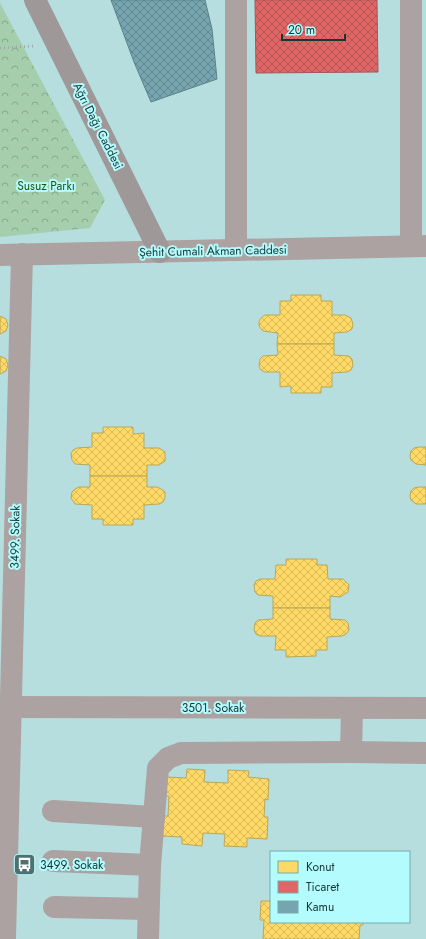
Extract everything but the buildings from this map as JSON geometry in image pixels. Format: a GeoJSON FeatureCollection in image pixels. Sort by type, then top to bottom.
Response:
{"type":"FeatureCollection","features":[{"type":"Feature","properties":{"kind":"main road","name":"Ağrı Dağı Caddesi"},"geometry":{"type":"LineString","coordinates":[[35,0],[160,252]]}},
{"type":"Feature","properties":{"kind":"street"},"geometry":{"type":"LineString","coordinates":[[236,0],[236,250]]}},
{"type":"Feature","properties":{"kind":"street"},"geometry":{"type":"LineString","coordinates":[[411,0],[418,246]]}},
{"type":"Feature","properties":{"kind":"street","name":"Şehit Cumali Akman Caddesi"},"geometry":{"type":"LineString","coordinates":[[0,255],[418,246]]}},
{"type":"Feature","properties":{"kind":"street","name":"3499. Sokak"},"geometry":{"type":"LineString","coordinates":[[5,939],[5,708],[22,254]]}},
{"type":"Feature","properties":{"kind":"street","name":"3501. Sokak"},"geometry":{"type":"LineString","coordinates":[[5,708],[426,708]]}},
{"type":"Feature","properties":{"kind":"street"},"geometry":{"type":"LineString","coordinates":[[351,752],[352,708]]}},
{"type":"Feature","properties":{"kind":"street"},"geometry":{"type":"LineString","coordinates":[[148,939],[150,865],[158,768],[168,758],[181,753],[426,753]]}},
{"type":"Feature","properties":{"kind":"street"},"geometry":{"type":"LineString","coordinates":[[53,811],[154,816]]}},
{"type":"Feature","properties":{"kind":"street"},"geometry":{"type":"LineString","coordinates":[[53,861],[150,865]]}},
{"type":"Feature","properties":{"kind":"street"},"geometry":{"type":"LineString","coordinates":[[54,907],[148,909]]}},
{"type":"Feature","properties":{"kind":"path"},"geometry":{"type":"LineString","coordinates":[[0,48],[58,45]]}},
{"type":"Feature","properties":{"kind":"green space","name":"Susuz Parkı"},"geometry":{"type":"Polygon","coordinates":[[[0,3],[105,200],[90,228],[0,237],[0,3]]]}},
{"type":"Feature","properties":{"kind":"place","name":"3499. Sokak"},"geometry":{"type":"Point","coordinates":[25,865]}}]}
